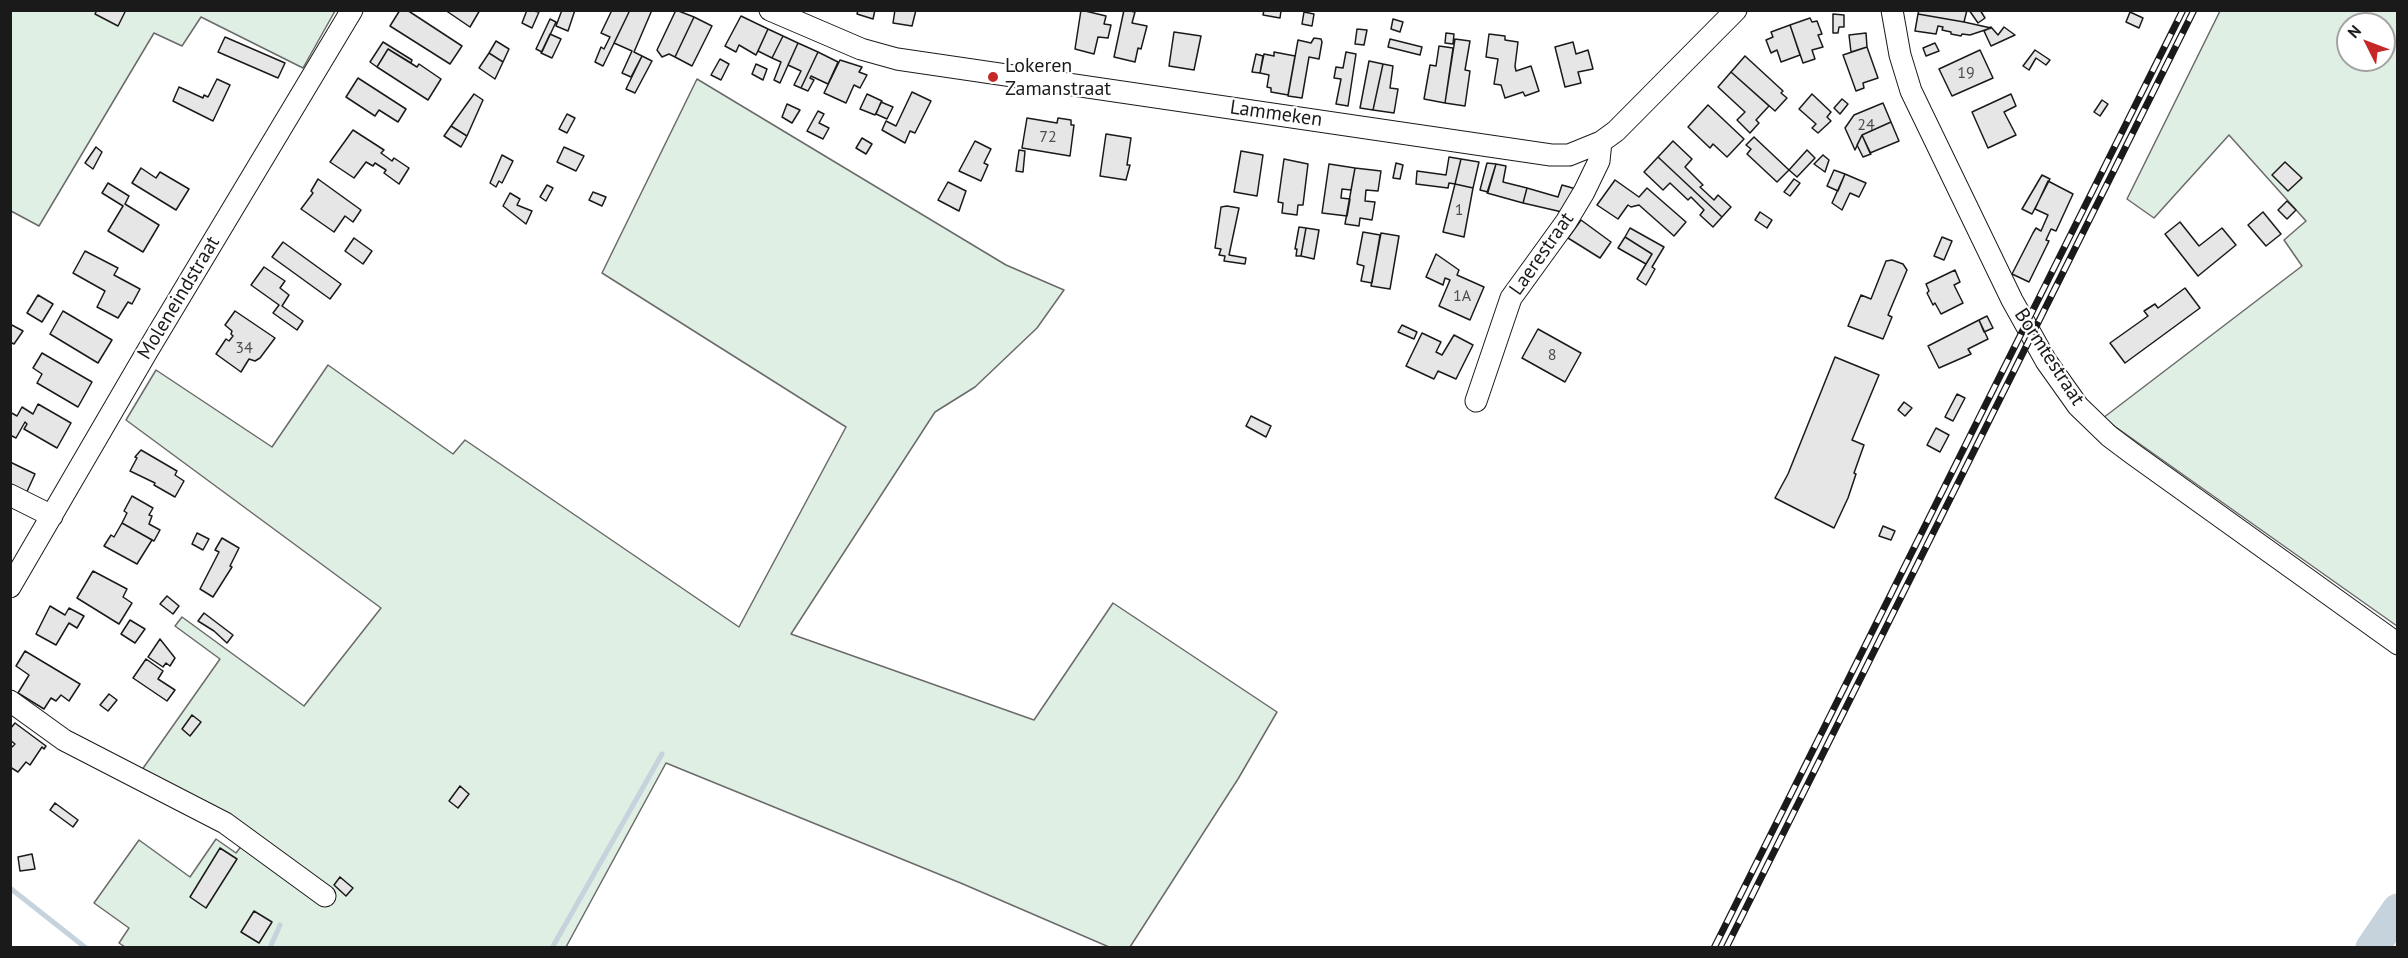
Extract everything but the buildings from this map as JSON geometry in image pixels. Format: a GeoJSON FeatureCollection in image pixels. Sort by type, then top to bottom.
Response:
{"type":"FeatureCollection","features":[{"type":"Feature","properties":{"kind":"street","name":"Moleneindstraat"},"geometry":{"type":"LineString","coordinates":[[10,587],[148,350],[352,10]]}},
{"type":"Feature","properties":{"kind":"street","name":"Lammeken"},"geometry":{"type":"LineString","coordinates":[[770,10],[861,49],[897,59],[1551,155],[1569,155],[1585,150],[1616,131],[1736,10]]}},
{"type":"Feature","properties":{"kind":"street","name":"Bormtestraat"},"geometry":{"type":"LineString","coordinates":[[1892,10],[1900,55],[1911,91],[2012,300],[2046,361],[2078,406],[2109,436],[2133,454],[2397,644]]}},
{"type":"Feature","properties":{"kind":"street","name":"Laerestraat"},"geometry":{"type":"LineString","coordinates":[[1476,401],[1510,298],[1566,222],[1584,192],[1599,161],[1601,142]]}},
{"type":"Feature","properties":{"kind":"street"},"geometry":{"type":"LineString","coordinates":[[10,495],[52,516]]}},
{"type":"Feature","properties":{"kind":"street"},"geometry":{"type":"LineString","coordinates":[[10,701],[64,740],[225,823],[325,896]]}},
{"type":"Feature","properties":{"kind":"green space"},"geometry":{"type":"Polygon","coordinates":[[[10,11],[335,11],[303,68],[201,17],[182,46],[154,33],[39,226],[11,211],[10,11]]]}},
{"type":"Feature","properties":{"kind":"green space"},"geometry":{"type":"Polygon","coordinates":[[[2220,11],[2397,11],[2397,626],[2103,418],[2302,266],[2284,240],[2306,221],[2229,135],[2154,218],[2127,199],[2220,11]]]}},
{"type":"Feature","properties":{"kind":"green space"},"geometry":{"type":"Polygon","coordinates":[[[697,79],[1006,265],[1064,290],[1037,328],[975,387],[935,412],[791,634],[1034,720],[1113,603],[1277,712],[1238,779],[1130,947],[1109,947],[963,884],[666,763],[566,947],[125,947],[119,943],[129,928],[94,903],[139,840],[190,877],[216,839],[236,853],[250,835],[139,774],[220,659],[175,626],[182,617],[304,706],[381,608],[126,420],[156,370],[272,447],[328,365],[453,454],[465,440],[739,627],[846,427],[602,273],[697,79]]]}},
{"type":"Feature","properties":{"kind":"waterway"},"geometry":{"type":"LineString","coordinates":[[552,948],[662,754]]}},
{"type":"Feature","properties":{"kind":"waterway"},"geometry":{"type":"LineString","coordinates":[[10,888],[86,948]]}},
{"type":"Feature","properties":{"kind":"waterway"},"geometry":{"type":"LineString","coordinates":[[2372,948],[2398,910]]}},
{"type":"Feature","properties":{"kind":"waterway"},"geometry":{"type":"LineString","coordinates":[[270,948],[280,925]]}},
{"type":"Feature","properties":{"kind":"railway"},"geometry":{"type":"LineString","coordinates":[[1714,948],[2183,10]]}},
{"type":"Feature","properties":{"kind":"railway"},"geometry":{"type":"LineString","coordinates":[[1726,948],[2194,10]]}},
{"type":"Feature","properties":{"kind":"place","name":"Lokeren Zamanstraat"},"geometry":{"type":"Point","coordinates":[993,77]}}]}
